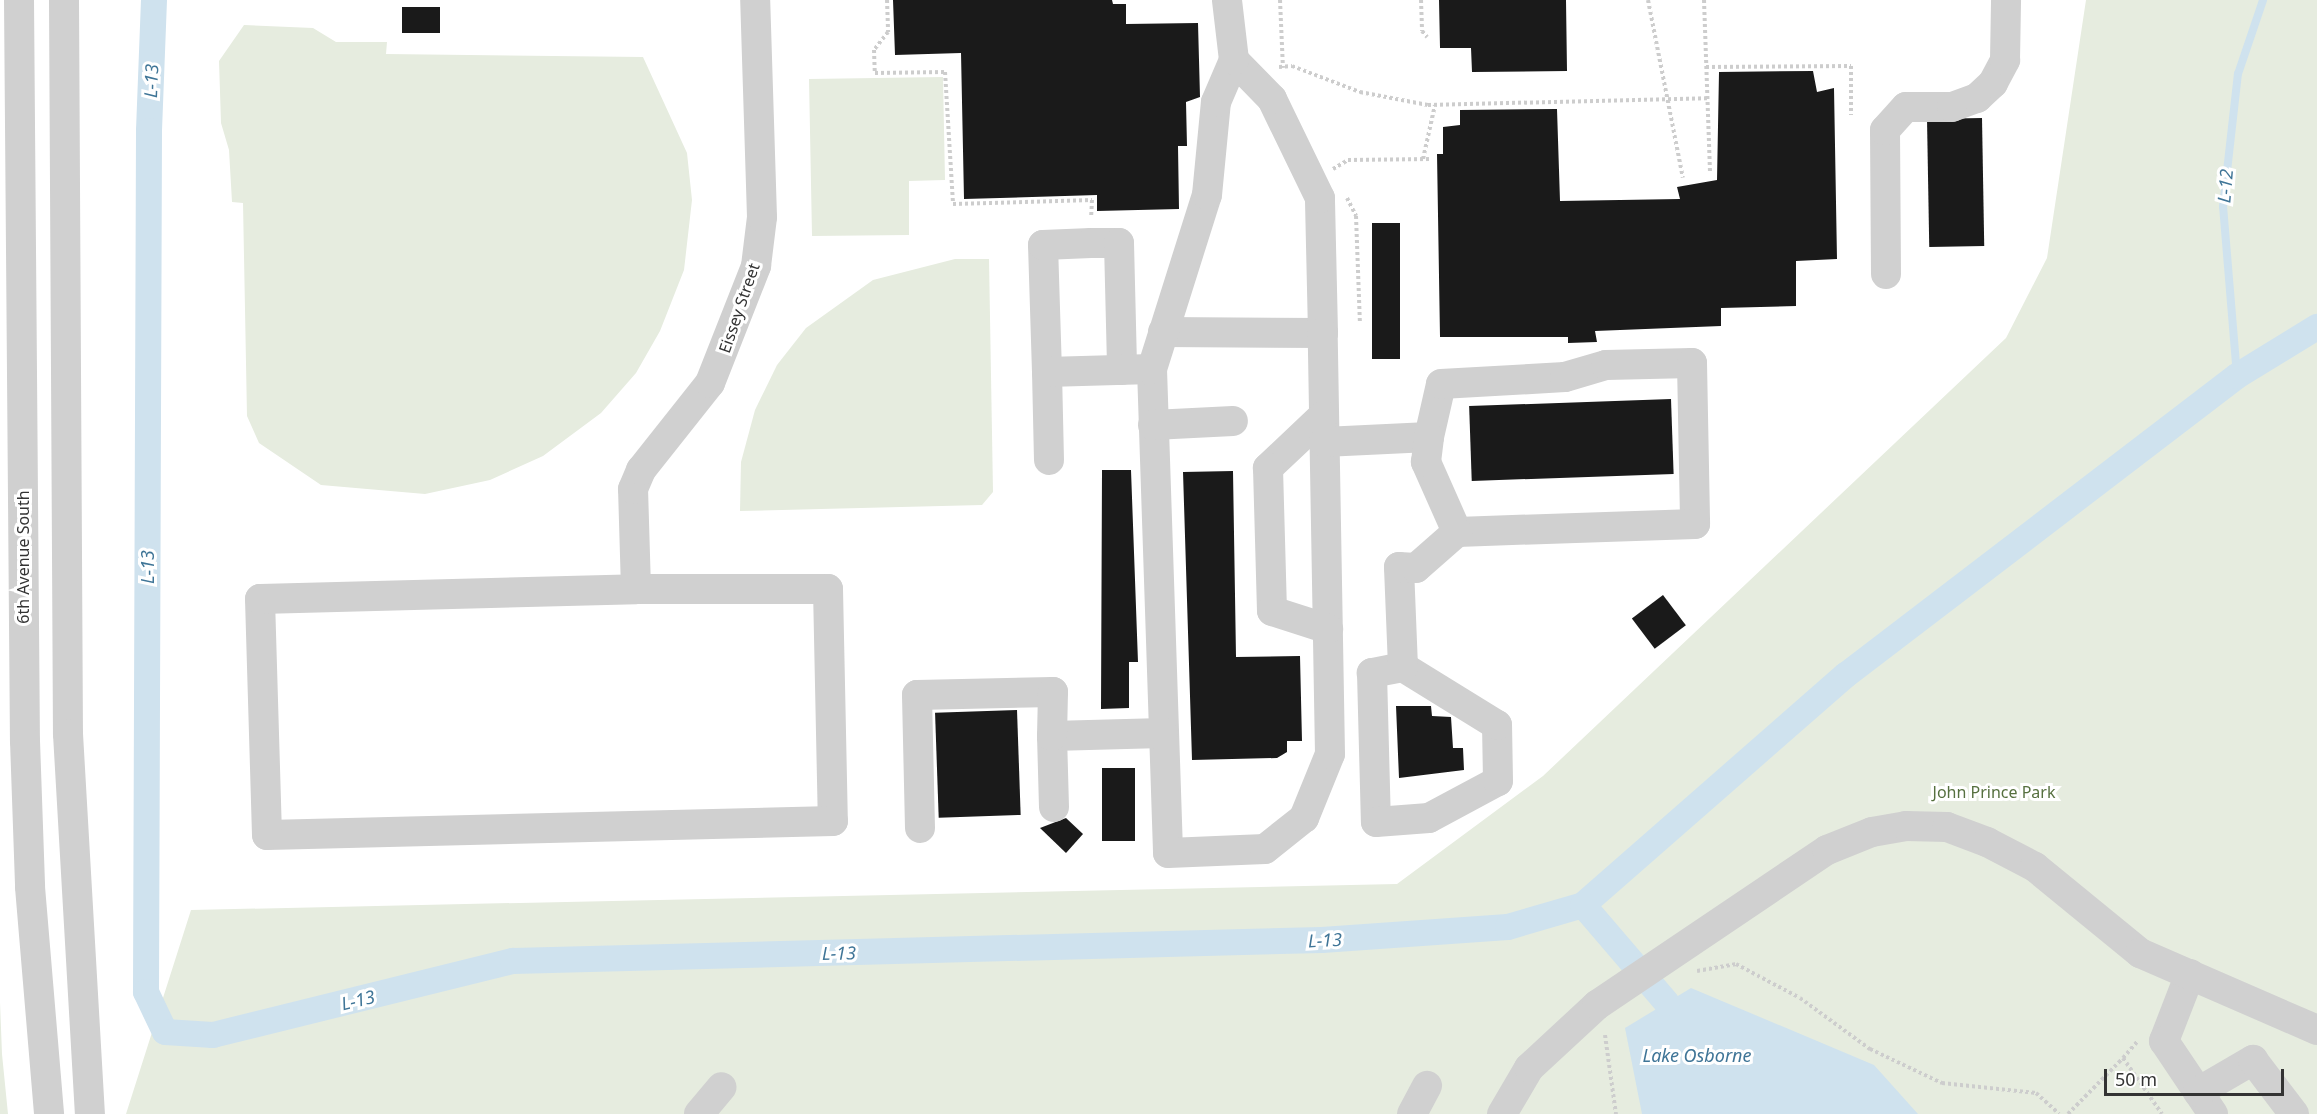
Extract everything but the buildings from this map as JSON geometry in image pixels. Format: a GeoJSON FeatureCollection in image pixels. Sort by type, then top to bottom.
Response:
{"type":"FeatureCollection","features":[{"type":"Feature","properties":{"kind":"street","name":"6th Avenue South"},"geometry":{"type":"LineString","coordinates":[[19,0],[25,753],[30,887],[49,1114]]}},
{"type":"Feature","properties":{"kind":"street"},"geometry":{"type":"LineString","coordinates":[[64,0],[68,734],[90,1114]]}},
{"type":"Feature","properties":{"kind":"street","name":"Eissey Street"},"geometry":{"type":"LineString","coordinates":[[636,589],[633,489],[641,470],[710,383],[756,266],[762,217],[755,0]]}},
{"type":"Feature","properties":{"kind":"street"},"geometry":{"type":"LineString","coordinates":[[1227,0],[1239,65],[1272,99],[1320,198],[1330,754],[1304,818],[1265,849],[1168,853],[1152,369],[1207,195],[1216,102],[1239,65]]}},
{"type":"Feature","properties":{"kind":"street"},"geometry":{"type":"LineString","coordinates":[[1886,274],[1885,130],[1906,108],[1952,106],[1977,98],[1994,84],[2005,60],[2006,0]]}},
{"type":"Feature","properties":{"kind":"street"},"geometry":{"type":"LineString","coordinates":[[1049,460],[1043,245],[1119,243],[1122,370]]}},
{"type":"Feature","properties":{"kind":"street"},"geometry":{"type":"LineString","coordinates":[[1163,332],[1323,333]]}},
{"type":"Feature","properties":{"kind":"street"},"geometry":{"type":"LineString","coordinates":[[1403,667],[1399,567],[1416,568],[1457,532],[1695,524],[1692,363],[1606,365],[1565,376],[1442,384],[1429,437],[1426,462],[1457,532]]}},
{"type":"Feature","properties":{"kind":"street"},"geometry":{"type":"LineString","coordinates":[[1047,372],[1152,369]]}},
{"type":"Feature","properties":{"kind":"street"},"geometry":{"type":"LineString","coordinates":[[1153,425],[1233,421]]}},
{"type":"Feature","properties":{"kind":"street"},"geometry":{"type":"LineString","coordinates":[[1328,629],[1272,611],[1268,468],[1324,429],[1429,437]]}},
{"type":"Feature","properties":{"kind":"street"},"geometry":{"type":"LineString","coordinates":[[636,589],[828,589],[833,821],[267,836],[260,599],[636,589]]}},
{"type":"Feature","properties":{"kind":"street"},"geometry":{"type":"LineString","coordinates":[[1403,667],[1497,725],[1498,781],[1430,818],[1376,822],[1372,673],[1403,667]]}},
{"type":"Feature","properties":{"kind":"street"},"geometry":{"type":"LineString","coordinates":[[920,828],[917,694],[1053,692],[1054,807]]}},
{"type":"Feature","properties":{"kind":"street"},"geometry":{"type":"LineString","coordinates":[[1052,736],[1163,733]]}},
{"type":"Feature","properties":{"kind":"street"},"geometry":{"type":"LineString","coordinates":[[1502,1114],[1529,1068],[1604,1017],[1696,938],[1827,850],[1872,832],[1947,827],[2035,867],[2139,952],[2317,1030]]}},
{"type":"Feature","properties":{"kind":"street"},"geometry":{"type":"LineString","coordinates":[[2190,974],[2164,1041],[2206,1103],[2253,1060],[2294,1114]]}},
{"type":"Feature","properties":{"kind":"street"},"geometry":{"type":"LineString","coordinates":[[1412,1114],[1427,1086]]}},
{"type":"Feature","properties":{"kind":"street"},"geometry":{"type":"LineString","coordinates":[[699,1114],[722,1087]]}},
{"type":"Feature","properties":{"kind":"path"},"geometry":{"type":"LineString","coordinates":[[887,0],[888,32],[874,50],[875,73],[945,72],[953,204],[1092,200],[1091,243]]}},
{"type":"Feature","properties":{"kind":"path"},"geometry":{"type":"LineString","coordinates":[[1421,0],[1422,31],[1427,37]]}},
{"type":"Feature","properties":{"kind":"path"},"geometry":{"type":"LineString","coordinates":[[1648,0],[1683,178]]}},
{"type":"Feature","properties":{"kind":"path"},"geometry":{"type":"LineString","coordinates":[[1704,0],[1710,173]]}},
{"type":"Feature","properties":{"kind":"path"},"geometry":{"type":"LineString","coordinates":[[1239,65],[1292,66],[1360,92],[1435,105],[1707,99]]}},
{"type":"Feature","properties":{"kind":"path"},"geometry":{"type":"LineString","coordinates":[[1706,67],[1851,66],[1851,115]]}},
{"type":"Feature","properties":{"kind":"path"},"geometry":{"type":"LineString","coordinates":[[1423,159],[1435,105]]}},
{"type":"Feature","properties":{"kind":"path"},"geometry":{"type":"LineString","coordinates":[[1313,184],[1348,160],[1431,159]]}},
{"type":"Feature","properties":{"kind":"path"},"geometry":{"type":"LineString","coordinates":[[1698,971],[1736,964],[1800,998],[1870,1049],[1942,1083],[2036,1093],[2059,1114]]}},
{"type":"Feature","properties":{"kind":"path"},"geometry":{"type":"LineString","coordinates":[[1604,1017],[1616,1114]]}},
{"type":"Feature","properties":{"kind":"path"},"geometry":{"type":"LineString","coordinates":[[2068,1114],[2123,1058],[2162,1114]]}},
{"type":"Feature","properties":{"kind":"green space","name":"John Prince Park"},"geometry":{"type":"Polygon","coordinates":[[[2086,0],[2317,0],[2317,1114],[126,1114],[191,910],[1397,884],[1543,776],[2006,338],[2047,258],[2086,0]]]}},
{"type":"Feature","properties":{"kind":"green space"},"geometry":{"type":"Polygon","coordinates":[[[244,25],[313,28],[336,42],[387,42],[386,54],[643,57],[687,153],[692,200],[684,270],[660,331],[636,373],[601,413],[543,456],[490,480],[425,494],[321,485],[259,443],[247,416],[243,203],[232,202],[229,150],[221,123],[219,61],[244,25]]]}},
{"type":"Feature","properties":{"kind":"green space"},"geometry":{"type":"Polygon","coordinates":[[[943,77],[945,180],[909,181],[909,235],[812,236],[809,79],[943,77]]]}},
{"type":"Feature","properties":{"kind":"green space"},"geometry":{"type":"Polygon","coordinates":[[[955,259],[989,259],[993,492],[982,505],[740,511],[741,462],[755,410],[777,365],[806,328],[873,280],[955,259]]]}},
{"type":"Feature","properties":{"kind":"green space"},"geometry":{"type":"Polygon","coordinates":[[[0,1002],[2,1054],[8,1114],[0,1114],[0,1002]]]}},
{"type":"Feature","properties":{"kind":"water","name":"Lake Osborne"},"geometry":{"type":"Polygon","coordinates":[[[1691,988],[1874,1065],[1918,1114],[1642,1114],[1625,1028],[1691,988]]]}},
{"type":"Feature","properties":{"kind":"waterway","name":"L-13"},"geometry":{"type":"LineString","coordinates":[[154,0],[149,131],[146,992],[165,1032],[213,1035],[513,961],[1322,940],[1508,927],[1583,905],[1846,675],[2237,376],[2317,327]]}},
{"type":"Feature","properties":{"kind":"waterway","name":"L-12"},"geometry":{"type":"LineString","coordinates":[[2237,376],[2223,207],[2238,74],[2263,0]]}},
{"type":"Feature","properties":{"kind":"waterway"},"geometry":{"type":"LineString","coordinates":[[1583,905],[1667,1003]]}}]}
